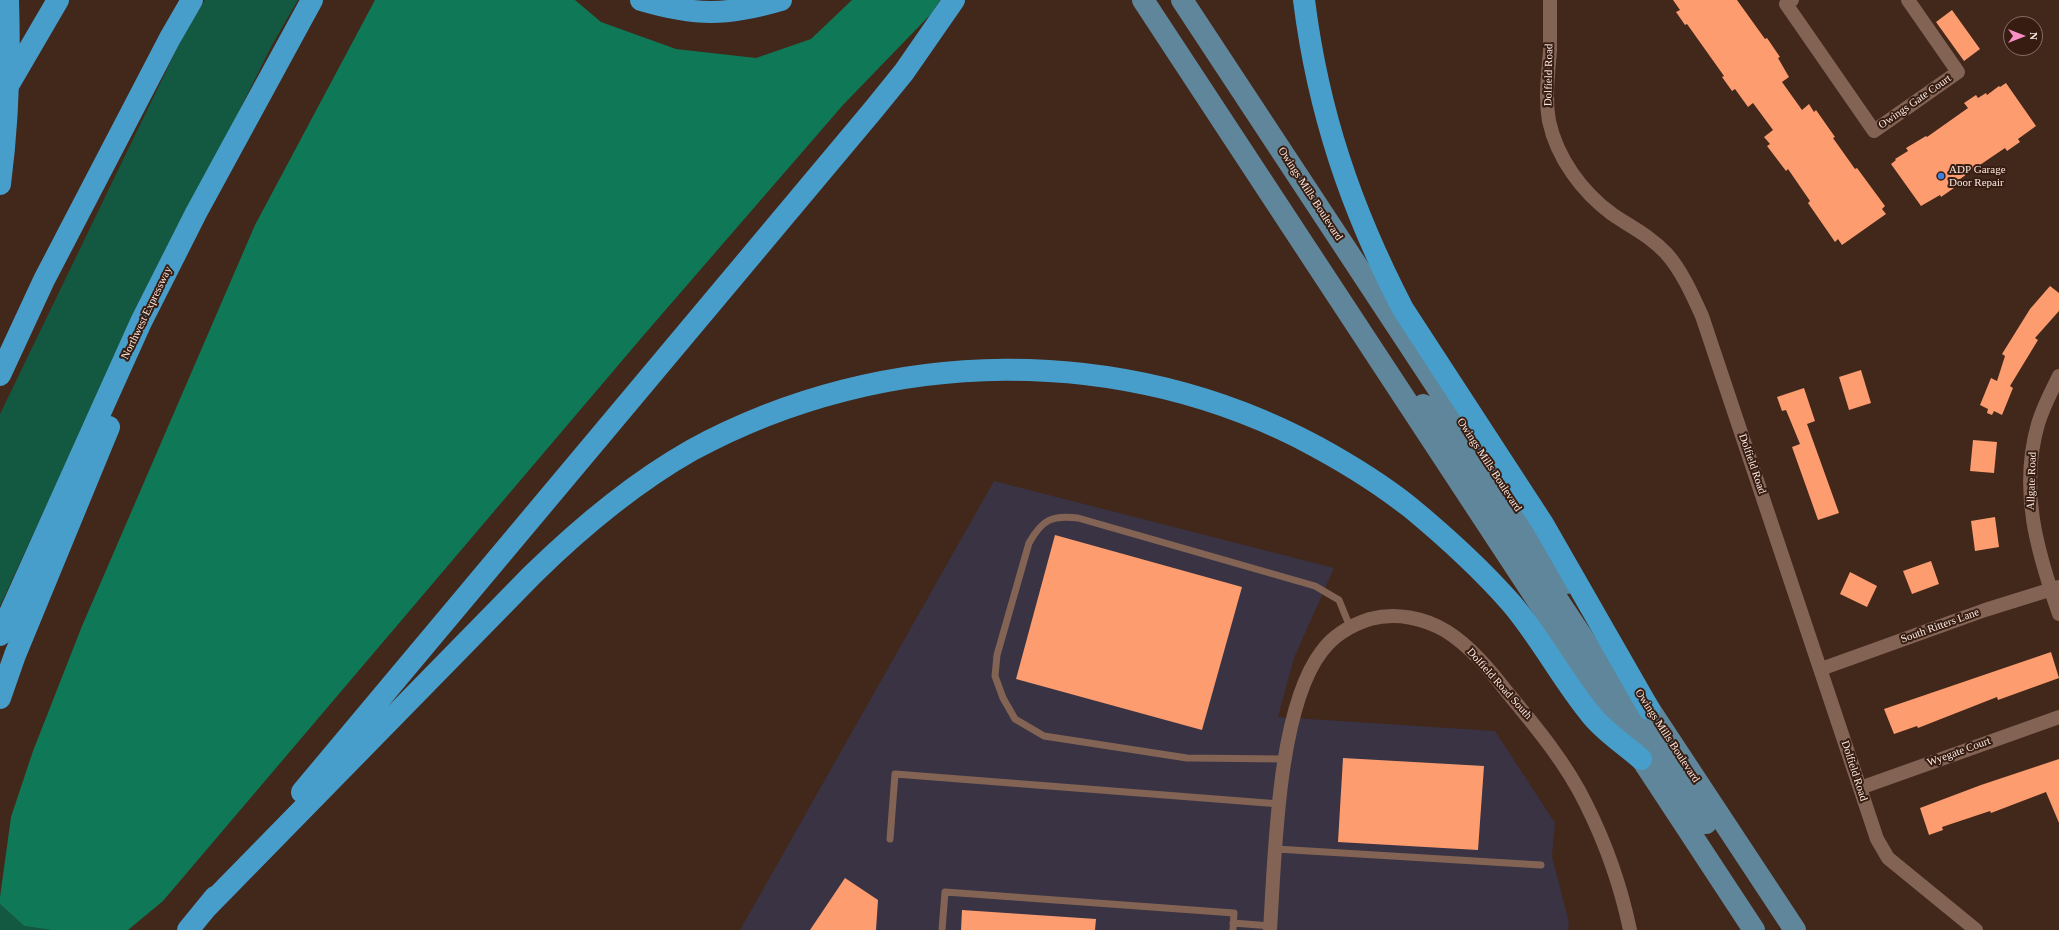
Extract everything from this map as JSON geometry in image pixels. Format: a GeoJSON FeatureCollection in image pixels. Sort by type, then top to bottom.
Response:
{"type":"FeatureCollection","features":[{"type":"Feature","properties":{"kind":"highway"},"geometry":{"type":"LineString","coordinates":[[0,184],[6,123],[9,47],[8,0]]}},
{"type":"Feature","properties":{"kind":"highway"},"geometry":{"type":"LineString","coordinates":[[0,99],[58,0]]}},
{"type":"Feature","properties":{"kind":"highway"},"geometry":{"type":"LineString","coordinates":[[0,375],[44,280],[170,38],[192,0]]}},
{"type":"Feature","properties":{"kind":"highway","name":"Northwest Expressway"},"geometry":{"type":"LineString","coordinates":[[0,635],[141,322],[196,213],[312,0]]}},
{"type":"Feature","properties":{"kind":"highway"},"geometry":{"type":"LineString","coordinates":[[641,0],[671,9],[713,13],[750,9],[781,0]]}},
{"type":"Feature","properties":{"kind":"highway"},"geometry":{"type":"LineString","coordinates":[[188,930],[410,661],[874,109],[904,72],[954,0]]}},
{"type":"Feature","properties":{"kind":"highway"},"geometry":{"type":"LineString","coordinates":[[1304,0],[1308,32],[1327,123],[1354,203],[1387,278],[1403,309],[1543,524],[1649,709]]}},
{"type":"Feature","properties":{"kind":"highway"},"geometry":{"type":"LineString","coordinates":[[0,698],[16,655],[136,364],[141,322]]}},
{"type":"Feature","properties":{"kind":"highway"},"geometry":{"type":"LineString","coordinates":[[206,908],[532,575],[568,540],[629,491],[691,451],[737,428],[784,409],[862,386],[942,372],[1020,369],[1089,374],[1122,379],[1160,387],[1232,408],[1275,426],[1326,452],[1371,479],[1408,506],[1443,535],[1510,602],[1538,636],[1593,718],[1641,759]]}},
{"type":"Feature","properties":{"kind":"main road"},"geometry":{"type":"LineString","coordinates":[[1143,0],[1754,930]]}},
{"type":"Feature","properties":{"kind":"main road","name":"Owings Mills Boulevard"},"geometry":{"type":"LineString","coordinates":[[1182,0],[1796,930]]}},
{"type":"Feature","properties":{"kind":"main road"},"geometry":{"type":"LineString","coordinates":[[1350,316],[1448,435],[1777,930]]}},
{"type":"Feature","properties":{"kind":"street","name":"Dolfield Road"},"geometry":{"type":"LineString","coordinates":[[1550,0],[1547,98],[1549,121],[1555,141],[1578,182],[1594,199],[1613,214],[1650,238],[1666,254],[1691,293],[1702,316],[1877,839],[1888,858],[1976,930]]}},
{"type":"Feature","properties":{"kind":"street","name":"Owings Gate Court"},"geometry":{"type":"LineString","coordinates":[[1792,0],[1786,4],[1874,131],[1958,72],[1908,0]]}},
{"type":"Feature","properties":{"kind":"street","name":"Allgate Road"},"geometry":{"type":"LineString","coordinates":[[2055,588],[2031,520],[2030,472],[2038,424],[2059,376]]}},
{"type":"Feature","properties":{"kind":"street","name":"South Ritters Lane"},"geometry":{"type":"LineString","coordinates":[[1821,669],[1985,610],[2055,588]]}},
{"type":"Feature","properties":{"kind":"street"},"geometry":{"type":"LineString","coordinates":[[2055,588],[2059,614]]}},
{"type":"Feature","properties":{"kind":"street","name":"Dolfield Road South"},"geometry":{"type":"LineString","coordinates":[[1271,928],[1276,849],[1285,759],[1294,715],[1311,668],[1321,651],[1334,637],[1350,627],[1376,618],[1414,618],[1447,632],[1463,644],[1492,673],[1552,748],[1586,803],[1616,879],[1630,930]]}},
{"type":"Feature","properties":{"kind":"street","name":"Wyegate Court"},"geometry":{"type":"LineString","coordinates":[[1860,788],[2059,717]]}},
{"type":"Feature","properties":{"kind":"lane"},"geometry":{"type":"LineString","coordinates":[[1285,759],[1187,758],[1044,736],[1015,719],[1003,698],[995,676],[997,655],[1029,543],[1038,528],[1051,518],[1064,516],[1078,518],[1315,586],[1339,600],[1350,627]]}},
{"type":"Feature","properties":{"kind":"lane"},"geometry":{"type":"LineString","coordinates":[[890,839],[895,774],[1280,804]]}},
{"type":"Feature","properties":{"kind":"lane"},"geometry":{"type":"LineString","coordinates":[[1276,849],[1541,865]]}},
{"type":"Feature","properties":{"kind":"lane"},"geometry":{"type":"LineString","coordinates":[[942,930],[945,892],[1234,913],[1233,927],[1271,928]]}},
{"type":"Feature","properties":{"kind":"shaded area"},"geometry":{"type":"Polygon","coordinates":[[[994,481],[1334,568],[1294,658],[1278,717],[1495,731],[1555,823],[1552,856],[1569,923],[1568,930],[740,930],[994,481]]]}},
{"type":"Feature","properties":{"kind":"green space"},"geometry":{"type":"Polygon","coordinates":[[[205,0],[298,0],[272,45],[99,392],[0,606],[0,414],[182,38],[205,0]]]}},
{"type":"Feature","properties":{"kind":"green space"},"geometry":{"type":"Polygon","coordinates":[[[375,0],[575,0],[601,22],[676,49],[756,58],[811,39],[852,0],[940,0],[931,14],[843,105],[643,336],[163,901],[128,930],[51,930],[24,926],[0,904],[0,897],[11,817],[33,751],[82,626],[255,225],[375,0]]]}},
{"type":"Feature","properties":{"kind":"green space"},"geometry":{"type":"Polygon","coordinates":[[[0,904],[24,926],[51,930],[0,930],[0,904]]]}},
{"type":"Feature","properties":{"kind":"building"},"geometry":{"type":"Polygon","coordinates":[[[1673,0],[1737,0],[1780,57],[1778,58],[1789,77],[1782,82],[1802,110],[1809,104],[1814,112],[1816,110],[1835,137],[1833,138],[1855,169],[1857,168],[1885,206],[1882,209],[1886,214],[1842,245],[1838,239],[1835,242],[1808,203],[1810,201],[1788,169],[1786,171],[1767,146],[1770,144],[1764,137],[1773,130],[1753,103],[1748,107],[1735,89],[1732,91],[1722,77],[1724,76],[1687,24],[1685,25],[1676,12],[1680,10],[1673,0]]]}},
{"type":"Feature","properties":{"kind":"building"},"geometry":{"type":"Polygon","coordinates":[[[1952,10],[1980,49],[1964,61],[1936,22],[1952,10]]]}},
{"type":"Feature","properties":{"kind":"building"},"geometry":{"type":"Polygon","coordinates":[[[2006,83],[2036,126],[2018,139],[2020,142],[2007,151],[2005,148],[1952,185],[1954,188],[1941,197],[1940,195],[1921,206],[1891,164],[1896,160],[1895,159],[1908,151],[1906,148],[1926,136],[1927,137],[1968,108],[1964,103],[1976,95],[1978,98],[1986,93],[1987,95],[1999,86],[2000,87],[2006,83]]]}},
{"type":"Feature","properties":{"kind":"building"},"geometry":{"type":"Polygon","coordinates":[[[2050,286],[2059,293],[2059,311],[2035,338],[2038,340],[2010,386],[2013,388],[2002,415],[1994,411],[1992,415],[1987,413],[1988,409],[1980,405],[1991,378],[1997,381],[2005,356],[2002,354],[2030,309],[2050,286]]]}},
{"type":"Feature","properties":{"kind":"building"},"geometry":{"type":"Polygon","coordinates":[[[1861,370],[1871,403],[1849,410],[1839,377],[1861,370]]]}},
{"type":"Feature","properties":{"kind":"building"},"geometry":{"type":"Polygon","coordinates":[[[1804,388],[1815,421],[1807,424],[1839,513],[1818,520],[1792,447],[1800,444],[1786,410],[1782,411],[1777,397],[1804,388]]]}},
{"type":"Feature","properties":{"kind":"building"},"geometry":{"type":"Polygon","coordinates":[[[1973,440],[1997,442],[1994,473],[1970,471],[1973,440]]]}},
{"type":"Feature","properties":{"kind":"building"},"geometry":{"type":"Polygon","coordinates":[[[1995,517],[1999,547],[1975,551],[1971,521],[1995,517]]]}},
{"type":"Feature","properties":{"kind":"building"},"geometry":{"type":"Polygon","coordinates":[[[1055,535],[1242,587],[1202,730],[1016,679],[1055,535]]]}},
{"type":"Feature","properties":{"kind":"building"},"geometry":{"type":"Polygon","coordinates":[[[1931,561],[1939,584],[1912,594],[1903,571],[1931,561]]]}},
{"type":"Feature","properties":{"kind":"building"},"geometry":{"type":"Polygon","coordinates":[[[1850,572],[1877,586],[1867,607],[1840,594],[1850,572]]]}},
{"type":"Feature","properties":{"kind":"building"},"geometry":{"type":"Polygon","coordinates":[[[2051,652],[2059,678],[1998,700],[1997,697],[1918,728],[1917,726],[1894,734],[1884,709],[2051,652]]]}},
{"type":"Feature","properties":{"kind":"building"},"geometry":{"type":"Polygon","coordinates":[[[1343,758],[1484,766],[1478,850],[1338,842],[1343,758]]]}},
{"type":"Feature","properties":{"kind":"building"},"geometry":{"type":"Polygon","coordinates":[[[2059,759],[2059,823],[2046,792],[1991,813],[1990,811],[1942,827],[1943,830],[1929,835],[1920,808],[1981,785],[2059,759]]]}},
{"type":"Feature","properties":{"kind":"building"},"geometry":{"type":"Polygon","coordinates":[[[845,878],[878,900],[876,930],[810,930],[845,878]]]}},
{"type":"Feature","properties":{"kind":"building"},"geometry":{"type":"Polygon","coordinates":[[[962,910],[1096,919],[1095,930],[961,930],[962,910]]]}},
{"type":"Feature","properties":{"kind":"place","name":"ADP Garage Door Repair"},"geometry":{"type":"Point","coordinates":[1941,176]}}]}
